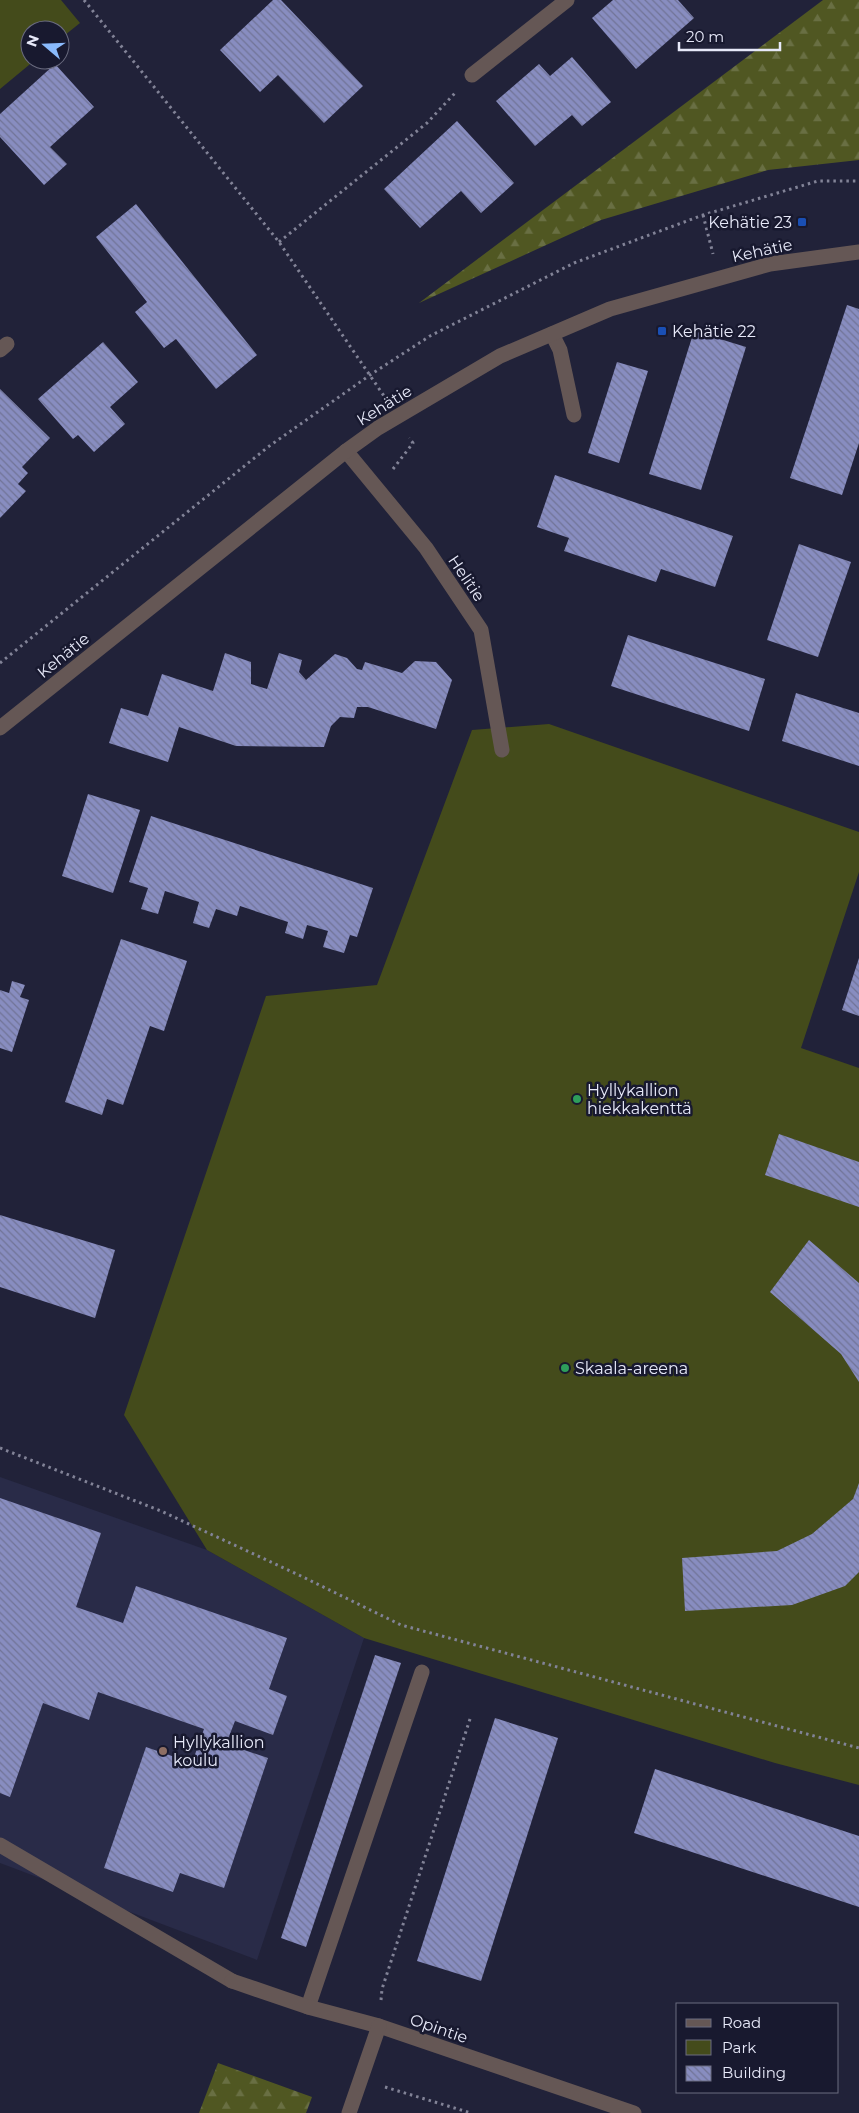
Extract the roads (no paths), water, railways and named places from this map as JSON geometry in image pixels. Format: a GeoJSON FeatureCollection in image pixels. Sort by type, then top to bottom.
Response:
{"type":"FeatureCollection","features":[{"type":"Feature","properties":{"kind":"street"},"geometry":{"type":"LineString","coordinates":[[472,75],[566,0]]}},
{"type":"Feature","properties":{"kind":"street","name":"Kehätie"},"geometry":{"type":"LineString","coordinates":[[0,728],[346,451],[378,428],[500,356],[610,309],[770,264],[859,252]]}},
{"type":"Feature","properties":{"kind":"street"},"geometry":{"type":"LineString","coordinates":[[552,334],[560,350],[574,415]]}},
{"type":"Feature","properties":{"kind":"street","name":"Helitie"},"geometry":{"type":"LineString","coordinates":[[346,451],[426,548],[481,630],[502,750]]}},
{"type":"Feature","properties":{"kind":"street"},"geometry":{"type":"LineString","coordinates":[[308,2007],[422,1672]]}},
{"type":"Feature","properties":{"kind":"street","name":"Opintie"},"geometry":{"type":"LineString","coordinates":[[0,1845],[232,1981],[308,2007],[379,2026],[634,2113]]}},
{"type":"Feature","properties":{"kind":"street"},"geometry":{"type":"LineString","coordinates":[[349,2113],[379,2026]]}},
{"type":"Feature","properties":{"kind":"place","name":"Kehätie 23"},"geometry":{"type":"Point","coordinates":[802,222]}},
{"type":"Feature","properties":{"kind":"place","name":"Kehätie 22"},"geometry":{"type":"Point","coordinates":[662,331]}},
{"type":"Feature","properties":{"kind":"place","name":"Hyllykallion hiekkakenttä"},"geometry":{"type":"Point","coordinates":[577,1099]}},
{"type":"Feature","properties":{"kind":"place","name":"Skaala-areena"},"geometry":{"type":"Point","coordinates":[565,1368]}},
{"type":"Feature","properties":{"kind":"place","name":"Hyllykallion koulu"},"geometry":{"type":"Point","coordinates":[163,1751]}}]}
